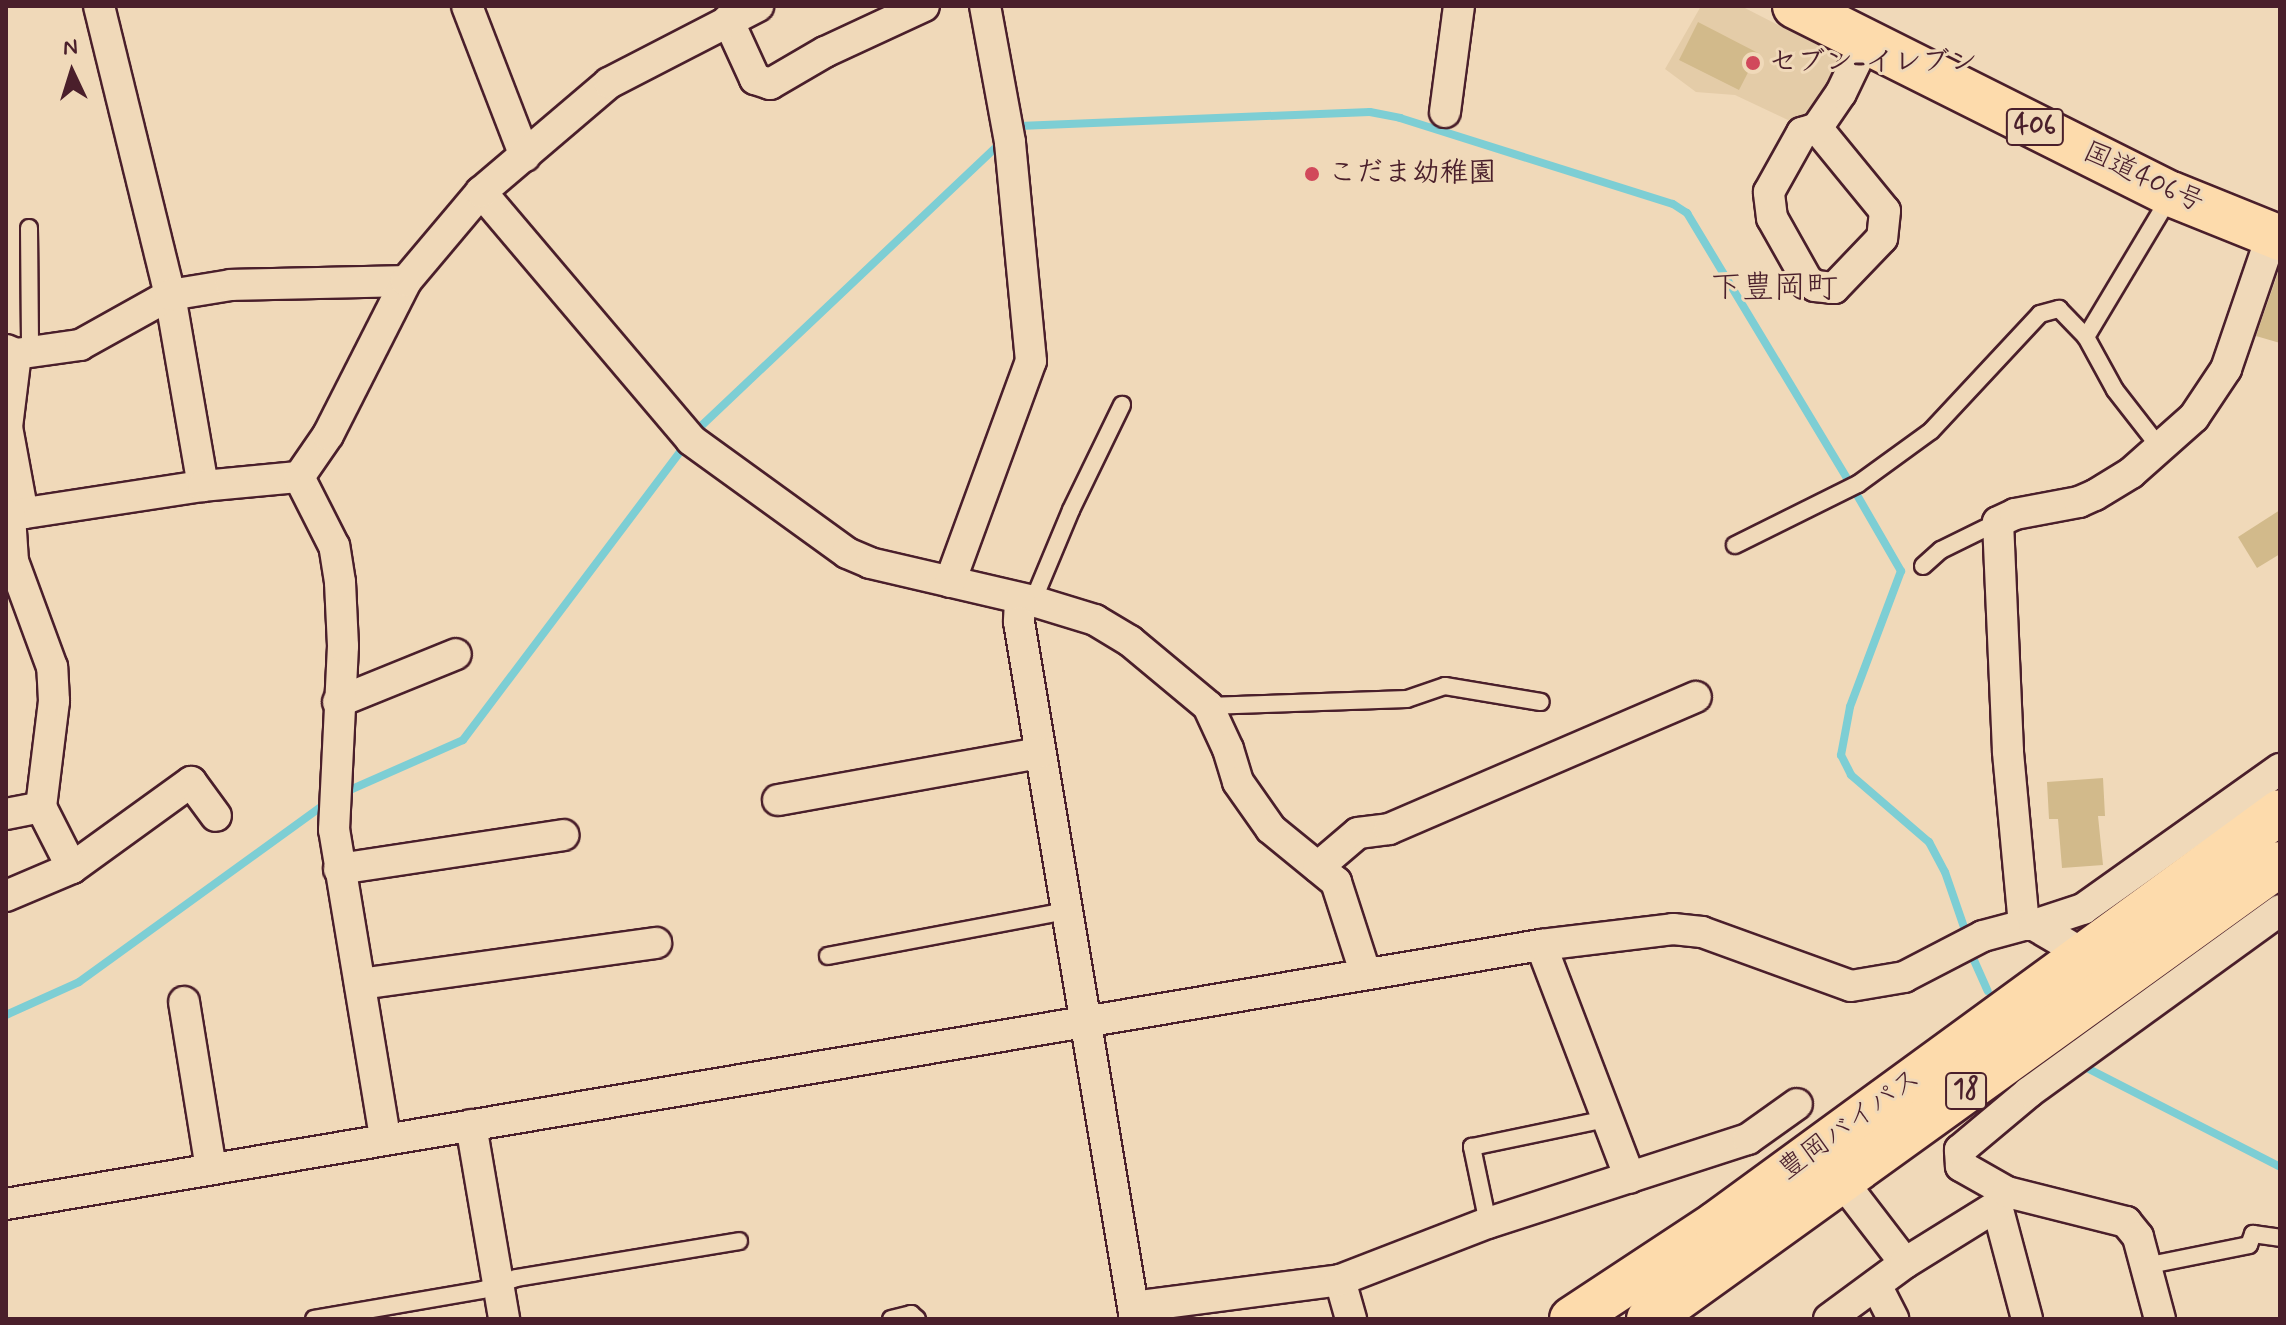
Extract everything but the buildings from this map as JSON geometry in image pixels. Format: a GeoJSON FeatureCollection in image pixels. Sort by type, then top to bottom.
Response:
{"type":"FeatureCollection","features":[{"type":"Feature","properties":{"kind":"highway","name":"国道406号"},"geometry":{"type":"LineString","coordinates":[[1795,6],[2171,194],[2276,236]]}},
{"type":"Feature","properties":{"kind":"highway","name":"豊岡バイパス"},"geometry":{"type":"LineString","coordinates":[[1572,1319],[1716,1224],[2280,812]]}},
{"type":"Feature","properties":{"kind":"highway","name":"豊岡バイパス"},"geometry":{"type":"LineString","coordinates":[[1649,1319],[2280,864]]}},
{"type":"Feature","properties":{"kind":"street"},"geometry":{"type":"LineString","coordinates":[[99,6],[170,295],[203,486]]}},
{"type":"Feature","properties":{"kind":"street"},"geometry":{"type":"LineString","coordinates":[[467,6],[525,156]]}},
{"type":"Feature","properties":{"kind":"street"},"geometry":{"type":"LineString","coordinates":[[299,477],[328,435],[406,281],[481,192],[609,83],[758,6]]}},
{"type":"Feature","properties":{"kind":"street"},"geometry":{"type":"LineString","coordinates":[[728,20],[755,79],[770,84],[825,52],[924,6]]}},
{"type":"Feature","properties":{"kind":"street"},"geometry":{"type":"LineString","coordinates":[[950,582],[1031,361],[1010,142],[985,6]]}},
{"type":"Feature","properties":{"kind":"street"},"geometry":{"type":"LineString","coordinates":[[1445,112],[1459,6]]}},
{"type":"Feature","properties":{"kind":"street"},"geometry":{"type":"LineString","coordinates":[[1817,128],[1885,211],[1882,238],[1834,288],[1815,286],[1807,280],[1772,218],[1769,192],[1802,133],[1817,128],[1841,93],[1865,43]]}},
{"type":"Feature","properties":{"kind":"street"},"geometry":{"type":"LineString","coordinates":[[481,192],[691,440],[847,553],[870,563],[1065,610],[1106,627],[1130,641],[1208,706],[1228,749],[1238,782],[1271,829],[1336,882],[1365,972]]}},
{"type":"Feature","properties":{"kind":"street"},"geometry":{"type":"LineString","coordinates":[[2029,925],[2008,751],[1998,522],[2095,495],[2161,449],[2194,417],[2226,369],[2276,236]]}},
{"type":"Feature","properties":{"kind":"street"},"geometry":{"type":"LineString","coordinates":[[72,868],[41,807],[53,716],[52,667],[13,561],[7,427],[17,352],[80,345],[170,295],[231,285],[406,281]]}},
{"type":"Feature","properties":{"kind":"street"},"geometry":{"type":"LineString","coordinates":[[13,515],[203,486],[299,477]]}},
{"type":"Feature","properties":{"kind":"street"},"geometry":{"type":"LineString","coordinates":[[299,477],[334,546],[344,616],[333,809],[339,869],[385,1137]]}},
{"type":"Feature","properties":{"kind":"street"},"geometry":{"type":"LineString","coordinates":[[1026,601],[1019,622],[1134,1313],[1340,1280],[1488,1223],[1748,1139],[1797,1104]]}},
{"type":"Feature","properties":{"kind":"street"},"geometry":{"type":"LineString","coordinates":[[338,702],[456,654]]}},
{"type":"Feature","properties":{"kind":"street"},"geometry":{"type":"LineString","coordinates":[[1318,867],[1358,833],[1389,829],[1696,697]]}},
{"type":"Feature","properties":{"kind":"street"},"geometry":{"type":"LineString","coordinates":[[778,800],[1040,753]]}},
{"type":"Feature","properties":{"kind":"street"},"geometry":{"type":"LineString","coordinates":[[6,1204],[1365,972],[1541,945],[1673,929],[1702,932],[1851,986],[1904,977],[1983,936],[2083,909],[2280,769]]}},
{"type":"Feature","properties":{"kind":"street"},"geometry":{"type":"LineString","coordinates":[[6,896],[72,868],[191,782],[216,816]]}},
{"type":"Feature","properties":{"kind":"street"},"geometry":{"type":"LineString","coordinates":[[6,814],[41,807]]}},
{"type":"Feature","properties":{"kind":"street"},"geometry":{"type":"LineString","coordinates":[[339,869],[563,835]]}},
{"type":"Feature","properties":{"kind":"street"},"geometry":{"type":"LineString","coordinates":[[2160,1319],[2138,1237],[2126,1222],[2002,1199],[1961,1166],[1960,1150],[2029,1092],[2280,910]]}},
{"type":"Feature","properties":{"kind":"street"},"geometry":{"type":"LineString","coordinates":[[2029,925],[2085,955]]}},
{"type":"Feature","properties":{"kind":"street"},"geometry":{"type":"LineString","coordinates":[[360,984],[656,943]]}},
{"type":"Feature","properties":{"kind":"street"},"geometry":{"type":"LineString","coordinates":[[1541,945],[1630,1178]]}},
{"type":"Feature","properties":{"kind":"street"},"geometry":{"type":"LineString","coordinates":[[184,1002],[211,1169]]}},
{"type":"Feature","properties":{"kind":"street"},"geometry":{"type":"LineString","coordinates":[[471,1125],[504,1319]]}},
{"type":"Feature","properties":{"kind":"street"},"geometry":{"type":"LineString","coordinates":[[1842,1181],[1905,1263]]}},
{"type":"Feature","properties":{"kind":"street"},"geometry":{"type":"LineString","coordinates":[[1829,1319],[1905,1263],[2002,1199]]}},
{"type":"Feature","properties":{"kind":"street"},"geometry":{"type":"LineString","coordinates":[[2002,1199],[2027,1319]]}},
{"type":"Feature","properties":{"kind":"street"},"geometry":{"type":"LineString","coordinates":[[1340,1280],[1351,1319]]}},
{"type":"Feature","properties":{"kind":"street"},"geometry":{"type":"LineString","coordinates":[[1876,1285],[1893,1319]]}},
{"type":"Feature","properties":{"kind":"lane"},"geometry":{"type":"LineString","coordinates":[[2086,337],[2171,194]]}},
{"type":"Feature","properties":{"kind":"lane"},"geometry":{"type":"LineString","coordinates":[[17,352],[29,228]]}},
{"type":"Feature","properties":{"kind":"lane"},"geometry":{"type":"LineString","coordinates":[[1735,545],[1858,484],[1931,431],[2040,314],[2059,309],[2086,337],[2115,390],[2161,449]]}},
{"type":"Feature","properties":{"kind":"lane"},"geometry":{"type":"LineString","coordinates":[[1026,601],[1122,405]]}},
{"type":"Feature","properties":{"kind":"lane"},"geometry":{"type":"LineString","coordinates":[[1923,566],[1941,550],[1998,522]]}},
{"type":"Feature","properties":{"kind":"lane"},"geometry":{"type":"LineString","coordinates":[[1208,706],[1407,699],[1445,686],[1541,702]]}},
{"type":"Feature","properties":{"kind":"lane"},"geometry":{"type":"LineString","coordinates":[[828,956],[1067,911]]}},
{"type":"Feature","properties":{"kind":"lane"},"geometry":{"type":"LineString","coordinates":[[1488,1223],[1472,1147],[1606,1119]]}},
{"type":"Feature","properties":{"kind":"lane"},"geometry":{"type":"LineString","coordinates":[[2145,1266],[2249,1245],[2253,1234],[2280,1238]]}},
{"type":"Feature","properties":{"kind":"lane"},"geometry":{"type":"LineString","coordinates":[[314,1319],[500,1286],[516,1278],[739,1241]]}},
{"type":"Feature","properties":{"kind":"lane"},"geometry":{"type":"LineString","coordinates":[[891,1319],[911,1314],[917,1319]]}},
{"type":"Feature","properties":{"kind":"shaded area","name":"セブン-イレブン"},"geometry":{"type":"Polygon","coordinates":[[[1701,6],[1741,6],[1841,57],[1812,108],[1792,122],[1735,95],[1696,92],[1665,69],[1701,6]]]}},
{"type":"Feature","properties":{"kind":"waterway"},"geometry":{"type":"LineString","coordinates":[[1016,129],[1019,126],[1370,112],[1400,118],[1673,204],[1687,213],[1850,483]]}},
{"type":"Feature","properties":{"kind":"waterway"},"geometry":{"type":"LineString","coordinates":[[698,429],[1003,141]]}},
{"type":"Feature","properties":{"kind":"waterway"},"geometry":{"type":"LineString","coordinates":[[343,793],[463,740],[683,448]]}},
{"type":"Feature","properties":{"kind":"waterway"},"geometry":{"type":"LineString","coordinates":[[1857,495],[1901,571],[1850,707],[1841,755],[1851,775],[1929,842],[1945,872],[1965,930]]}},
{"type":"Feature","properties":{"kind":"waterway"},"geometry":{"type":"LineString","coordinates":[[6,1015],[79,982],[328,802]]}},
{"type":"Feature","properties":{"kind":"waterway"},"geometry":{"type":"LineString","coordinates":[[1973,958],[1988,991]]}},
{"type":"Feature","properties":{"kind":"waterway"},"geometry":{"type":"LineString","coordinates":[[2085,1067],[2280,1167]]}},
{"type":"Feature","properties":{"kind":"place","name":"セブン-イレブン"},"geometry":{"type":"Point","coordinates":[1753,63]}},
{"type":"Feature","properties":{"kind":"place","name":"こだま幼稚園"},"geometry":{"type":"Point","coordinates":[1312,174]}},
{"type":"Feature","properties":{"kind":"district","name":"下豊岡町"},"geometry":{"type":"Point","coordinates":[1774,288]}}]}
